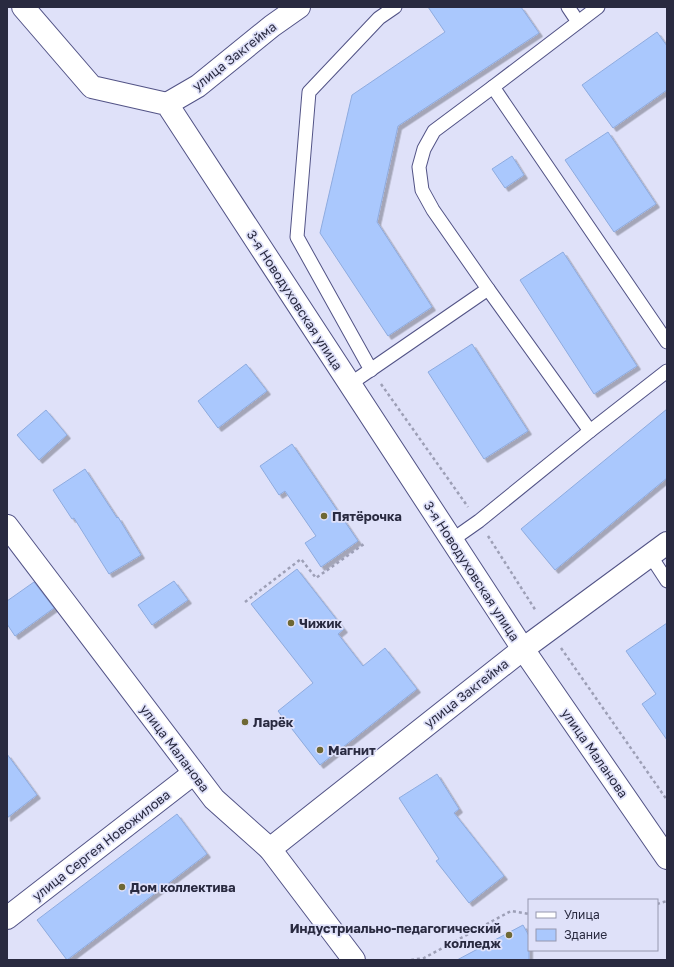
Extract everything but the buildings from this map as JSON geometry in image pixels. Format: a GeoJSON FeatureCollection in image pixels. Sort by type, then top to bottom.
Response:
{"type":"FeatureCollection","features":[{"type":"Feature","properties":{"kind":"street"},"geometry":{"type":"LineString","coordinates":[[23,7],[92,87],[167,104]]}},
{"type":"Feature","properties":{"kind":"street","name":"улица Закгейма"},"geometry":{"type":"LineString","coordinates":[[167,104],[198,86],[268,16],[299,7]]}},
{"type":"Feature","properties":{"kind":"street","name":"3-я Новодуховская улица"},"geometry":{"type":"LineString","coordinates":[[167,104],[522,649]]}},
{"type":"Feature","properties":{"kind":"street","name":"улица Маланова"},"geometry":{"type":"LineString","coordinates":[[7,526],[214,799],[270,849],[354,960]]}},
{"type":"Feature","properties":{"kind":"street","name":"улица Закгейма"},"geometry":{"type":"LineString","coordinates":[[270,849],[522,649],[658,549]]}},
{"type":"Feature","properties":{"kind":"street","name":"улица Маланова"},"geometry":{"type":"LineString","coordinates":[[522,649],[667,858]]}},
{"type":"Feature","properties":{"kind":"street","name":"улица Сергея Новожилова"},"geometry":{"type":"LineString","coordinates":[[7,918],[194,773]]}},
{"type":"Feature","properties":{"kind":"lane"},"geometry":{"type":"LineString","coordinates":[[371,370],[296,237],[309,92],[379,18],[395,7]]}},
{"type":"Feature","properties":{"kind":"lane"},"geometry":{"type":"LineString","coordinates":[[568,7],[578,22]]}},
{"type":"Feature","properties":{"kind":"lane"},"geometry":{"type":"LineString","coordinates":[[590,431],[432,210],[422,190],[419,167],[424,149],[434,131],[598,7]]}},
{"type":"Feature","properties":{"kind":"lane"},"geometry":{"type":"LineString","coordinates":[[493,87],[667,342]]}},
{"type":"Feature","properties":{"kind":"lane"},"geometry":{"type":"LineString","coordinates":[[350,384],[488,289]]}},
{"type":"Feature","properties":{"kind":"lane"},"geometry":{"type":"LineString","coordinates":[[452,540],[479,521],[667,371]]}},
{"type":"Feature","properties":{"kind":"lane"},"geometry":{"type":"LineString","coordinates":[[658,549],[667,581]]}},
{"type":"Feature","properties":{"kind":"path"},"geometry":{"type":"LineString","coordinates":[[371,370],[479,521],[548,630],[667,800]]}},
{"type":"Feature","properties":{"kind":"path"},"geometry":{"type":"LineString","coordinates":[[245,602],[302,559],[316,578],[364,544]]}},
{"type":"Feature","properties":{"kind":"path"},"geometry":{"type":"LineString","coordinates":[[410,960],[424,958],[511,911],[528,914]]}},
{"type":"Feature","properties":{"kind":"place","name":"Пятёрочка"},"geometry":{"type":"Point","coordinates":[324,516]}},
{"type":"Feature","properties":{"kind":"place","name":"Чижик"},"geometry":{"type":"Point","coordinates":[291,623]}},
{"type":"Feature","properties":{"kind":"place","name":"Ларёк"},"geometry":{"type":"Point","coordinates":[245,722]}},
{"type":"Feature","properties":{"kind":"place","name":"Магнит"},"geometry":{"type":"Point","coordinates":[320,750]}},
{"type":"Feature","properties":{"kind":"place","name":"Дом коллектива"},"geometry":{"type":"Point","coordinates":[122,887]}},
{"type":"Feature","properties":{"kind":"place","name":"Индустриально-педагогический колледж"},"geometry":{"type":"Point","coordinates":[509,935]}}]}
